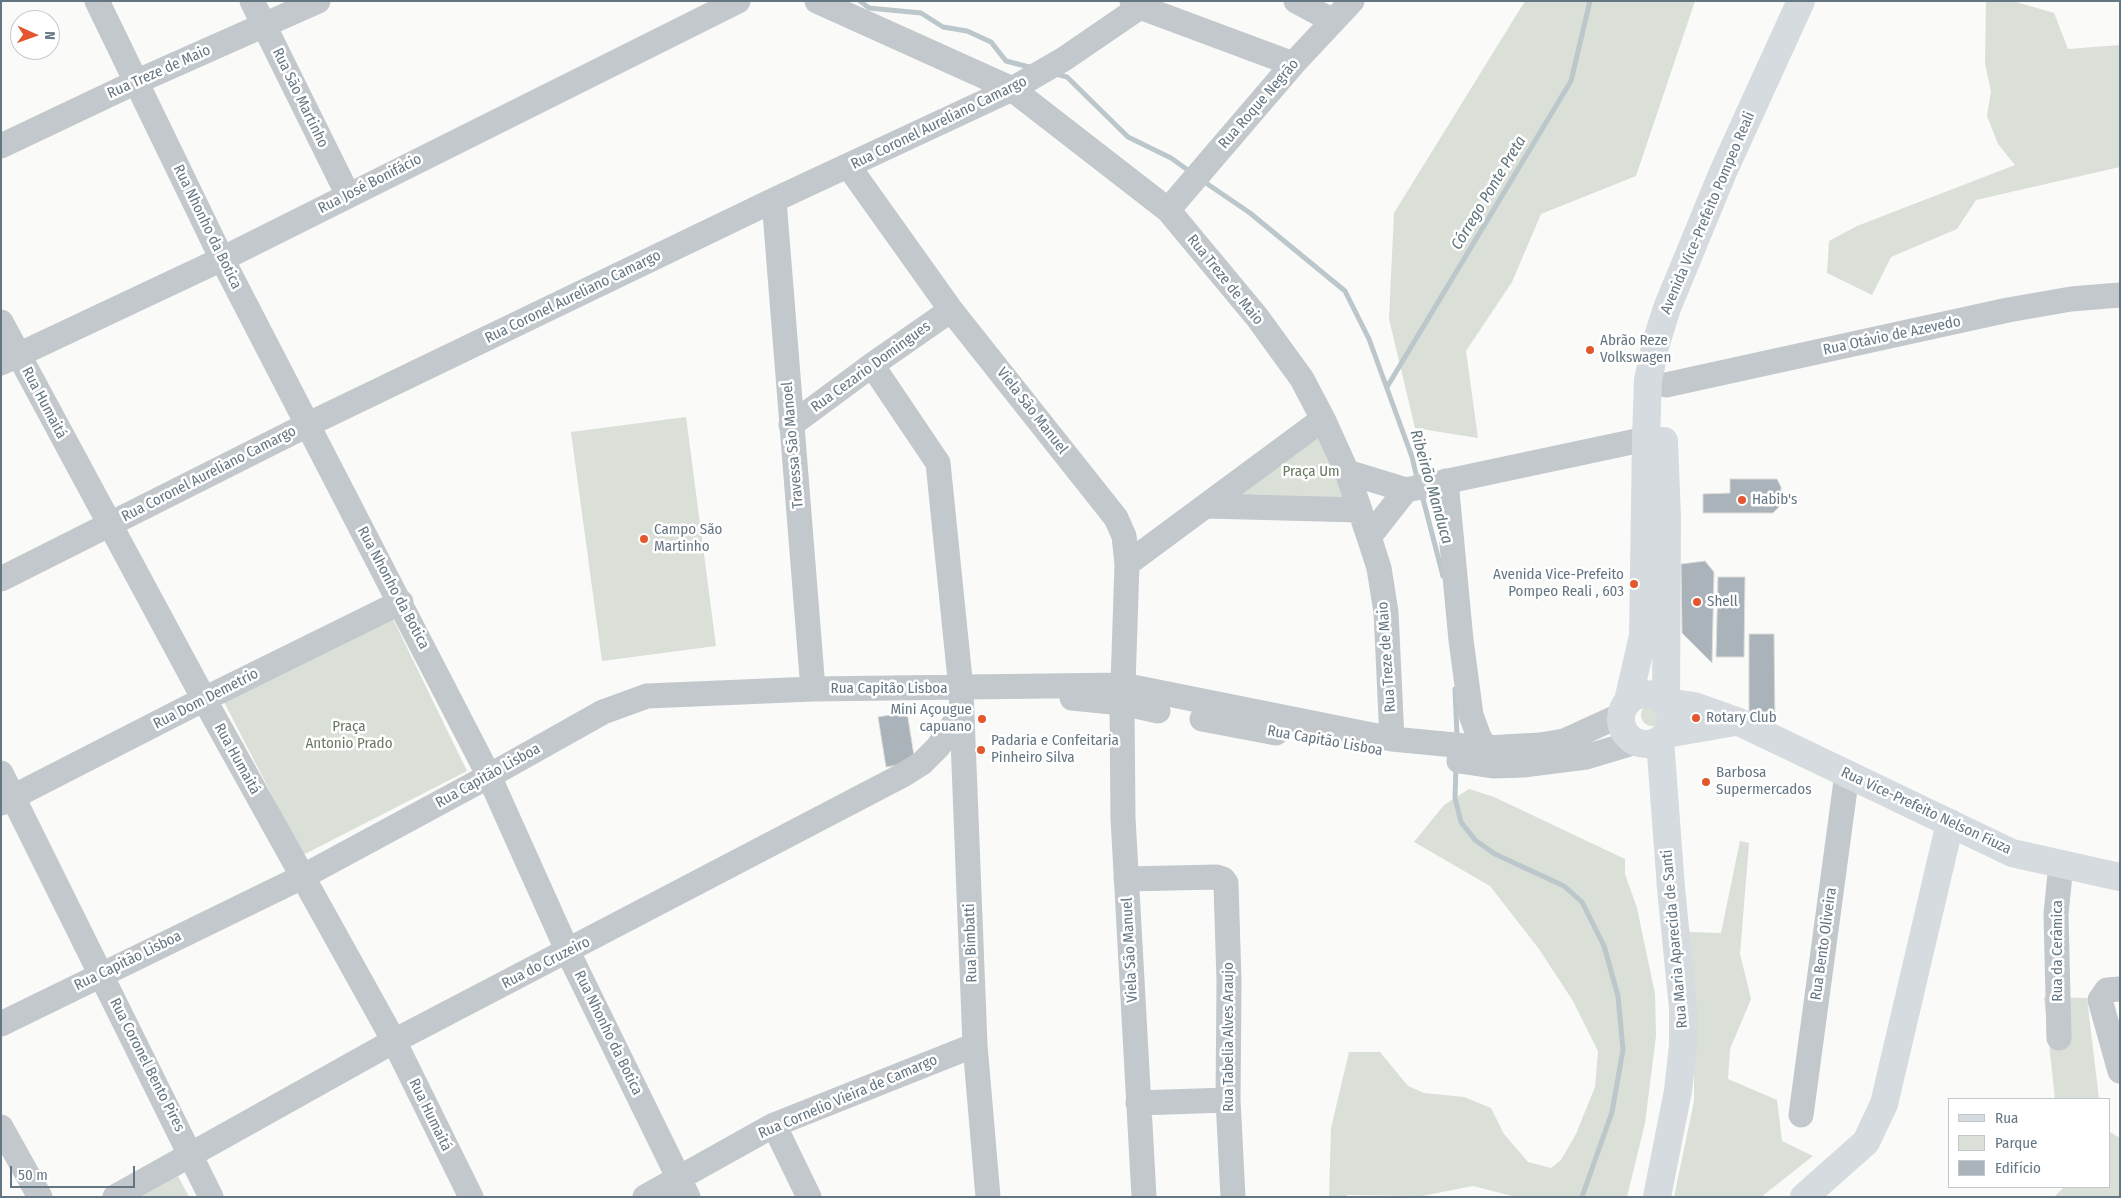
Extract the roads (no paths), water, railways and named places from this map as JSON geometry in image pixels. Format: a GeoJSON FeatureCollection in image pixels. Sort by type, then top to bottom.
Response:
{"type":"FeatureCollection","features":[{"type":"Feature","properties":{"kind":"main road","name":"Avenida Vice-Prefeito Pompeo Reali"},"geometry":{"type":"LineString","coordinates":[[1625,708],[1643,636],[1648,380],[1656,343],[1667,308],[1722,172],[1801,1]]}},
{"type":"Feature","properties":{"kind":"main road","name":"Avenida Vice-Prefeito Pompeo Reali"},"geometry":{"type":"LineString","coordinates":[[1666,702],[1667,516],[1663,462],[1666,385],[1670,350],[1738,177],[1818,1]]}},
{"type":"Feature","properties":{"kind":"main road"},"geometry":{"type":"LineString","coordinates":[[1652,740],[1671,718],[1666,702],[1651,694],[1643,694],[1625,708],[1624,732],[1652,740],[1739,722]]}},
{"type":"Feature","properties":{"kind":"main road","name":"Rua Vice-Prefeito Nelson Fiuza"},"geometry":{"type":"LineString","coordinates":[[1666,702],[1694,706],[1739,722],[2012,853],[2120,877]]}},
{"type":"Feature","properties":{"kind":"main road","name":"Rua Maria Aparecida de Santi"},"geometry":{"type":"LineString","coordinates":[[1640,1197],[1660,1102],[1666,1060],[1667,1023],[1652,740]]}},
{"type":"Feature","properties":{"kind":"main road","name":"Rua Maria Aparecida de Santi"},"geometry":{"type":"LineString","coordinates":[[1652,740],[1671,888],[1683,1008],[1683,1037],[1678,1091],[1657,1197]]}},
{"type":"Feature","properties":{"kind":"main road"},"geometry":{"type":"LineString","coordinates":[[1804,1197],[1866,1142],[1884,1104],[1950,823]]}},
{"type":"Feature","properties":{"kind":"street","name":"Rua Nhonho da Botica"},"geometry":{"type":"LineString","coordinates":[[97,1],[222,259],[401,602],[489,776],[568,952],[683,1188]]}},
{"type":"Feature","properties":{"kind":"street","name":"Rua São Martinho"},"geometry":{"type":"LineString","coordinates":[[252,1],[348,195]]}},
{"type":"Feature","properties":{"kind":"street","name":"Rua Treze de Maio"},"geometry":{"type":"LineString","coordinates":[[1,146],[136,82],[318,1]]}},
{"type":"Feature","properties":{"kind":"street","name":"Rua José Bonifácio"},"geometry":{"type":"LineString","coordinates":[[10,359],[222,259],[738,1]]}},
{"type":"Feature","properties":{"kind":"street","name":"Rua Treze de Maio"},"geometry":{"type":"LineString","coordinates":[[817,1],[1022,83],[1168,210],[1256,317],[1302,379],[1324,420],[1346,472],[1369,537],[1379,568],[1386,612],[1392,738]]}},
{"type":"Feature","properties":{"kind":"street"},"geometry":{"type":"LineString","coordinates":[[1296,1],[1333,21]]}},
{"type":"Feature","properties":{"kind":"street","name":"Rua Roque Negrão"},"geometry":{"type":"LineString","coordinates":[[1168,210],[1293,64],[1352,1]]}},
{"type":"Feature","properties":{"kind":"street","name":"Rua Coronel Aureliano Camargo"},"geometry":{"type":"LineString","coordinates":[[1,579],[307,425],[1022,83],[1064,58],[1136,4]]}},
{"type":"Feature","properties":{"kind":"street"},"geometry":{"type":"LineString","coordinates":[[1136,4],[1293,64]]}},
{"type":"Feature","properties":{"kind":"street","name":"Viela São Manuel"},"geometry":{"type":"LineString","coordinates":[[849,167],[952,310],[1116,518],[1124,536],[1127,564],[1122,694],[1123,818],[1144,1197]]}},
{"type":"Feature","properties":{"kind":"street","name":"Travessa São Manoel"},"geometry":{"type":"LineString","coordinates":[[774,200],[813,689]]}},
{"type":"Feature","properties":{"kind":"street","name":"Rua Otávio de Azevedo"},"geometry":{"type":"LineString","coordinates":[[1666,385],[2008,310],[2071,299],[2120,295]]}},
{"type":"Feature","properties":{"kind":"street","name":"Rua Cezario Domingues"},"geometry":{"type":"LineString","coordinates":[[792,425],[872,365],[952,310]]}},
{"type":"Feature","properties":{"kind":"street","name":"Rua Humaitá"},"geometry":{"type":"LineString","coordinates":[[1,322],[10,359],[109,525],[394,1041],[470,1197]]}},
{"type":"Feature","properties":{"kind":"street","name":"Rua Bimbatti"},"geometry":{"type":"LineString","coordinates":[[872,365],[938,463],[961,701],[975,1045],[988,1197]]}},
{"type":"Feature","properties":{"kind":"street"},"geometry":{"type":"LineString","coordinates":[[1127,564],[1324,420]]}},
{"type":"Feature","properties":{"kind":"street"},"geometry":{"type":"LineString","coordinates":[[1346,472],[1423,486],[1646,439]]}},
{"type":"Feature","properties":{"kind":"street"},"geometry":{"type":"LineString","coordinates":[[1369,537],[1423,486]]}},
{"type":"Feature","properties":{"kind":"street"},"geometry":{"type":"LineString","coordinates":[[1423,486],[1461,640],[1471,715],[1479,738],[1473,752]]}},
{"type":"Feature","properties":{"kind":"street"},"geometry":{"type":"LineString","coordinates":[[1207,506],[1360,510]]}},
{"type":"Feature","properties":{"kind":"street","name":"Rua Dom Demetrio"},"geometry":{"type":"LineString","coordinates":[[7,801],[204,699],[401,602]]}},
{"type":"Feature","properties":{"kind":"street","name":"Rua Capitão Lisboa"},"geometry":{"type":"LineString","coordinates":[[1,1024],[302,877],[489,776],[602,712],[647,696],[813,689],[961,701],[1015,688],[1122,694],[1392,738],[1431,751]]}},
{"type":"Feature","properties":{"kind":"street","name":"Rua Capitão Lisboa"},"geometry":{"type":"LineString","coordinates":[[1122,694],[1238,726],[1431,751],[1473,752],[1540,746],[1564,741],[1625,708]]}},
{"type":"Feature","properties":{"kind":"street","name":"Rua do Cruzeiro"},"geometry":{"type":"LineString","coordinates":[[115,1197],[394,1041],[568,952],[903,775],[922,763],[938,747],[961,701]]}},
{"type":"Feature","properties":{"kind":"street","name":"Rua Capitão Lisboa"},"geometry":{"type":"LineString","coordinates":[[1473,752],[1493,766],[1523,764],[1586,757],[1652,740]]}},
{"type":"Feature","properties":{"kind":"street","name":"Rua Coronel Bento Pires"},"geometry":{"type":"LineString","coordinates":[[1,773],[7,801],[100,975],[192,1154],[211,1197]]}},
{"type":"Feature","properties":{"kind":"street","name":"Rua Bento Oliveira"},"geometry":{"type":"LineString","coordinates":[[1801,1115],[1847,774]]}},
{"type":"Feature","properties":{"kind":"street","name":"Rua da Cerâmica"},"geometry":{"type":"LineString","coordinates":[[2059,1038],[2056,914],[2061,864]]}},
{"type":"Feature","properties":{"kind":"street","name":"Rua Tabelia Alves Araujo"},"geometry":{"type":"LineString","coordinates":[[1126,879],[1223,879],[1226,883],[1228,899],[1228,1100],[1233,1197]]}},
{"type":"Feature","properties":{"kind":"street"},"geometry":{"type":"LineString","coordinates":[[2120,989],[2107,990],[2100,1000],[2120,1071]]}},
{"type":"Feature","properties":{"kind":"street","name":"Rua Cornelio Vieira de Camargo"},"geometry":{"type":"LineString","coordinates":[[644,1197],[683,1188],[774,1125],[975,1045]]}},
{"type":"Feature","properties":{"kind":"street"},"geometry":{"type":"LineString","coordinates":[[1138,1103],[1228,1100]]}},
{"type":"Feature","properties":{"kind":"street"},"geometry":{"type":"LineString","coordinates":[[774,1125],[809,1197]]}},
{"type":"Feature","properties":{"kind":"street"},"geometry":{"type":"LineString","coordinates":[[1,1127],[40,1197]]}},
{"type":"Feature","properties":{"kind":"waterway","name":"Ribeirão Manduca"},"geometry":{"type":"LineString","coordinates":[[860,1],[869,8],[921,13],[943,27],[967,31],[991,42],[1006,61],[1033,68]]}},
{"type":"Feature","properties":{"kind":"waterway","name":"Córrego Ponte Preta"},"geometry":{"type":"LineString","coordinates":[[1387,387],[1571,81],[1590,1]]}},
{"type":"Feature","properties":{"kind":"waterway","name":"Ribeirão Manduca"},"geometry":{"type":"LineString","coordinates":[[1056,74],[1067,77],[1128,137],[1171,158],[1192,173]]}},
{"type":"Feature","properties":{"kind":"waterway","name":"Ribeirão Manduca"},"geometry":{"type":"LineString","coordinates":[[1203,181],[1250,213],[1345,291],[1369,339],[1412,457],[1418,482]]}},
{"type":"Feature","properties":{"kind":"waterway","name":"Ribeirão Manduca"},"geometry":{"type":"LineString","coordinates":[[1422,495],[1443,576]]}},
{"type":"Feature","properties":{"kind":"waterway","name":"Ribeirão Manduca"},"geometry":{"type":"LineString","coordinates":[[1455,689],[1457,737]]}},
{"type":"Feature","properties":{"kind":"waterway","name":"Ribeirão Manduca"},"geometry":{"type":"LineString","coordinates":[[1456,766],[1455,798],[1461,822],[1475,840],[1495,854],[1564,886],[1582,902],[1604,946],[1618,996],[1623,1050],[1612,1112],[1582,1197]]}},
{"type":"Feature","properties":{"kind":"place","name":"Abrão Reze Volkswagen"},"geometry":{"type":"Point","coordinates":[1590,350]}},
{"type":"Feature","properties":{"kind":"place","name":"Habib's"},"geometry":{"type":"Point","coordinates":[1742,500]}},
{"type":"Feature","properties":{"kind":"place","name":"Campo São Martinho"},"geometry":{"type":"Point","coordinates":[644,539]}},
{"type":"Feature","properties":{"kind":"place","name":"Avenida Vice-Prefeito Pompeo Reali , 603"},"geometry":{"type":"Point","coordinates":[1634,584]}},
{"type":"Feature","properties":{"kind":"place","name":"Shell"},"geometry":{"type":"Point","coordinates":[1697,602]}},
{"type":"Feature","properties":{"kind":"place","name":"Rotary Club"},"geometry":{"type":"Point","coordinates":[1696,718]}},
{"type":"Feature","properties":{"kind":"place","name":"Mini Açougue capuano"},"geometry":{"type":"Point","coordinates":[982,719]}},
{"type":"Feature","properties":{"kind":"place","name":"Padaria e Confeitaria Pinheiro Silva"},"geometry":{"type":"Point","coordinates":[981,750]}},
{"type":"Feature","properties":{"kind":"place","name":"Barbosa Supermercados"},"geometry":{"type":"Point","coordinates":[1706,782]}},
{"type":"Feature","properties":{"kind":"park label","name":"Praça Um"},"geometry":{"type":"Point","coordinates":[1311,472]}},
{"type":"Feature","properties":{"kind":"park label","name":"Praça Antonio Prado"},"geometry":{"type":"Point","coordinates":[349,736]}}]}
